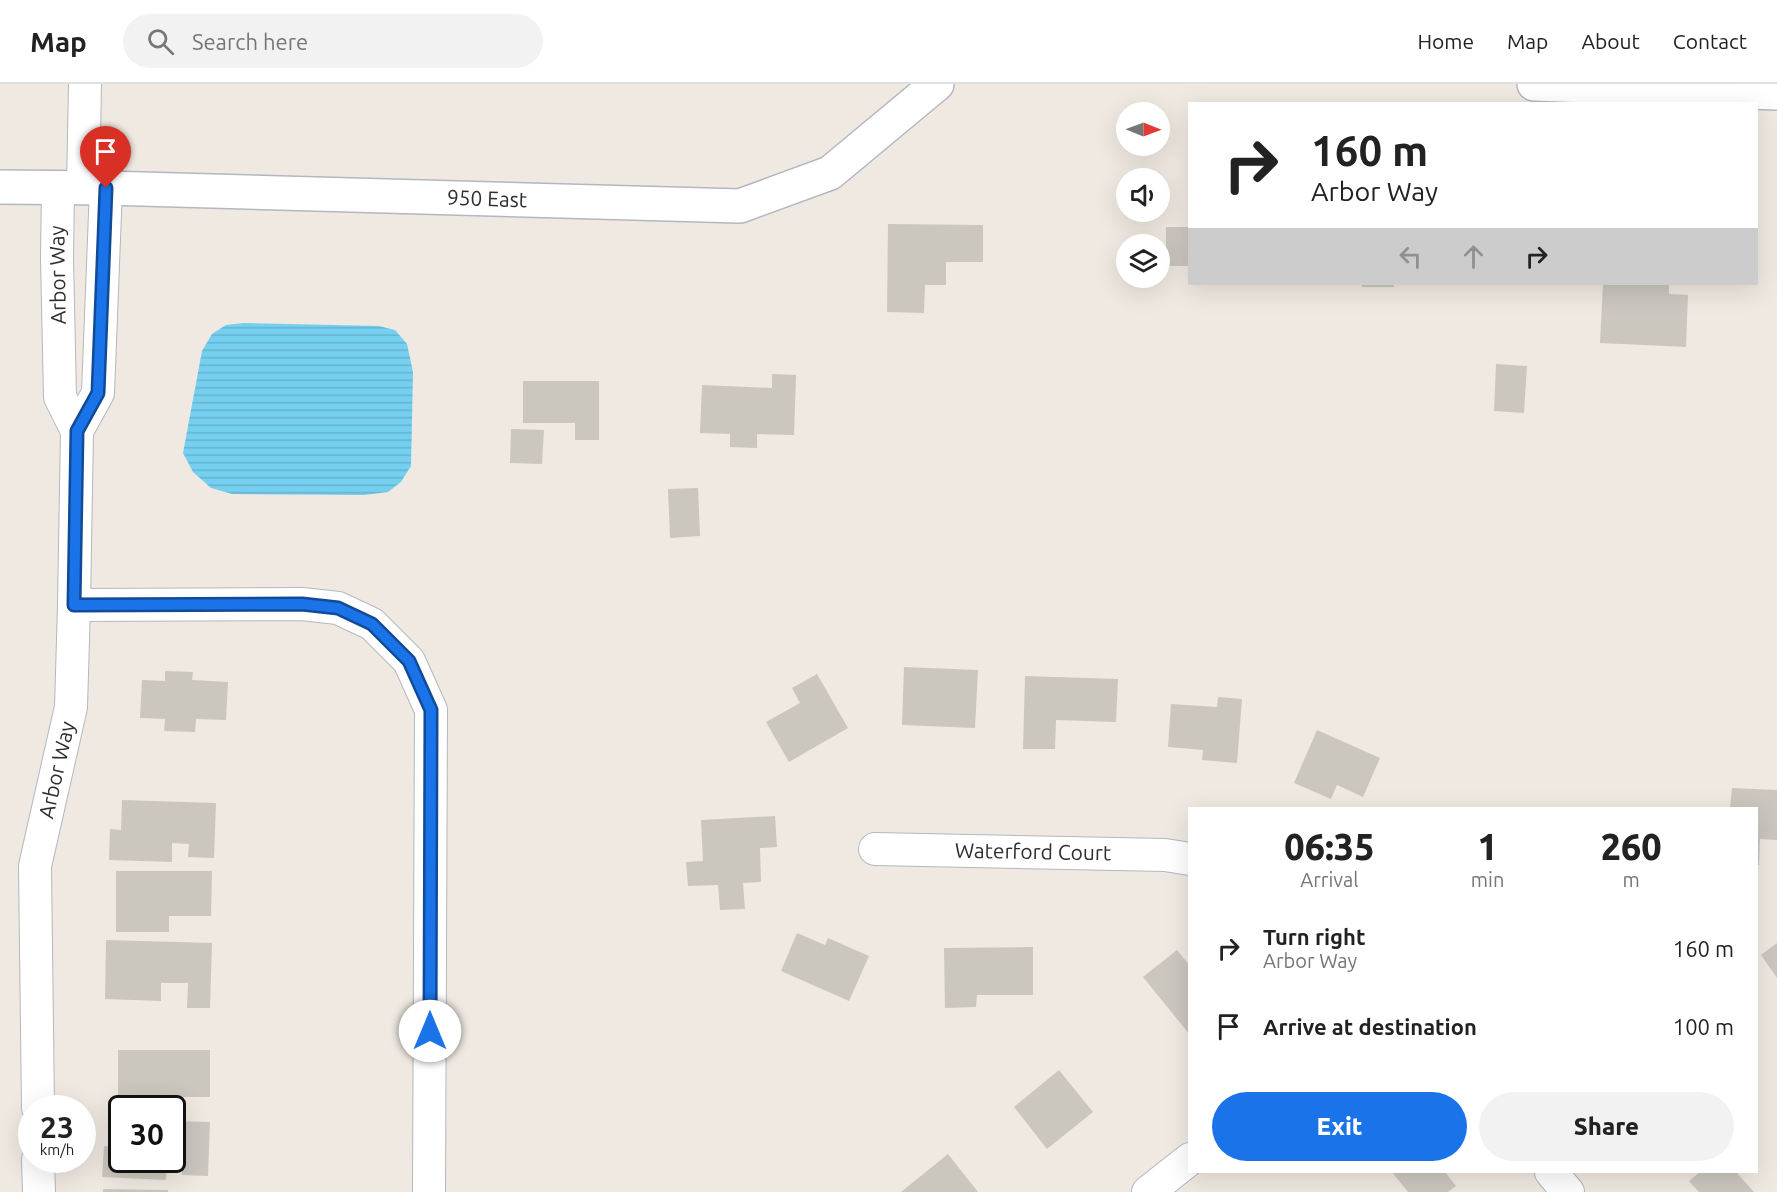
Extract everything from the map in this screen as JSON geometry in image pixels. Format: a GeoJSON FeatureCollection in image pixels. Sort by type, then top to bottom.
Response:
{"type":"FeatureCollection","features":[{"type":"Feature","properties":{"kind":"street"},"geometry":{"type":"LineString","coordinates":[[82,187],[85,84]]}},
{"type":"Feature","properties":{"kind":"street","name":"950 East"},"geometry":{"type":"LineString","coordinates":[[0,187],[82,187],[740,206],[830,173],[937,84]]}},
{"type":"Feature","properties":{"kind":"street"},"geometry":{"type":"LineString","coordinates":[[1534,84],[1777,93]]}},
{"type":"Feature","properties":{"kind":"street","name":"Arbor Way"},"geometry":{"type":"LineString","coordinates":[[77,431],[98,393],[82,187]]}},
{"type":"Feature","properties":{"kind":"street","name":"Arbor Way"},"geometry":{"type":"LineString","coordinates":[[38,1095],[35,866],[71,708],[74,605],[77,431],[60,397],[57,258],[82,187]]}},
{"type":"Feature","properties":{"kind":"street"},"geometry":{"type":"LineString","coordinates":[[74,605],[302,604],[338,608],[372,624],[409,661],[431,710],[429,1192]]}},
{"type":"Feature","properties":{"kind":"street","name":"Waterford Court"},"geometry":{"type":"LineString","coordinates":[[875,849],[1165,855],[1188,859]]}},
{"type":"Feature","properties":{"kind":"street"},"geometry":{"type":"LineString","coordinates":[[1148,1192],[1188,1161]]}},
{"type":"Feature","properties":{"kind":"street"},"geometry":{"type":"LineString","coordinates":[[38,1173],[39,1192]]}},
{"type":"Feature","properties":{"kind":"street"},"geometry":{"type":"LineString","coordinates":[[1552,1173],[1568,1192]]}},
{"type":"Feature","properties":{"kind":"water"},"geometry":{"type":"Polygon","coordinates":[[[243,323],[379,326],[395,330],[407,344],[413,372],[411,466],[401,482],[388,492],[364,495],[232,494],[211,488],[193,472],[183,453],[202,351],[212,334],[226,325],[243,323]]]}},
{"type":"Feature","properties":{"kind":"building"},"geometry":{"type":"Polygon","coordinates":[[[888,224],[983,225],[983,262],[946,262],[946,285],[925,285],[924,313],[887,312],[888,224]]]}},
{"type":"Feature","properties":{"kind":"building"},"geometry":{"type":"Polygon","coordinates":[[[1166,227],[1188,227],[1188,266],[1170,266],[1170,234],[1166,234],[1166,227]]]}},
{"type":"Feature","properties":{"kind":"building"},"geometry":{"type":"Polygon","coordinates":[[[1362,285],[1394,285],[1394,287],[1362,287],[1362,285]]]}},
{"type":"Feature","properties":{"kind":"building"},"geometry":{"type":"Polygon","coordinates":[[[1603,285],[1669,285],[1669,294],[1688,295],[1686,347],[1600,343],[1603,285]]]}},
{"type":"Feature","properties":{"kind":"building"},"geometry":{"type":"Polygon","coordinates":[[[1496,364],[1527,366],[1524,413],[1494,411],[1496,364]]]}},
{"type":"Feature","properties":{"kind":"building"},"geometry":{"type":"Polygon","coordinates":[[[772,374],[796,375],[794,435],[757,434],[757,448],[730,447],[730,434],[700,433],[702,385],[772,388],[772,374]]]}},
{"type":"Feature","properties":{"kind":"building"},"geometry":{"type":"Polygon","coordinates":[[[523,381],[599,381],[599,440],[575,440],[575,423],[523,423],[523,381]]]}},
{"type":"Feature","properties":{"kind":"building"},"geometry":{"type":"Polygon","coordinates":[[[511,429],[544,430],[542,464],[510,463],[511,429]]]}},
{"type":"Feature","properties":{"kind":"building"},"geometry":{"type":"Polygon","coordinates":[[[698,488],[700,536],[670,538],[668,489],[698,488]]]}},
{"type":"Feature","properties":{"kind":"building"},"geometry":{"type":"Polygon","coordinates":[[[904,667],[978,670],[975,728],[902,725],[904,667]]]}},
{"type":"Feature","properties":{"kind":"building"},"geometry":{"type":"Polygon","coordinates":[[[165,671],[193,672],[192,680],[228,682],[226,720],[196,719],[195,732],[164,731],[165,719],[140,718],[142,680],[165,681],[165,671]]]}},
{"type":"Feature","properties":{"kind":"building"},"geometry":{"type":"Polygon","coordinates":[[[817,674],[848,728],[789,762],[766,722],[800,703],[792,688],[817,674]]]}},
{"type":"Feature","properties":{"kind":"building"},"geometry":{"type":"Polygon","coordinates":[[[1025,676],[1118,679],[1116,722],[1056,720],[1055,749],[1023,749],[1025,676]]]}},
{"type":"Feature","properties":{"kind":"building"},"geometry":{"type":"Polygon","coordinates":[[[1218,697],[1242,699],[1237,763],[1202,760],[1203,750],[1168,747],[1171,704],[1217,707],[1218,697]]]}},
{"type":"Feature","properties":{"kind":"building"},"geometry":{"type":"Polygon","coordinates":[[[1317,730],[1380,758],[1363,797],[1337,785],[1331,799],[1294,783],[1317,730]]]}},
{"type":"Feature","properties":{"kind":"building"},"geometry":{"type":"Polygon","coordinates":[[[1732,788],[1777,790],[1777,840],[1760,839],[1759,865],[1758,807],[1730,807],[1732,788]]]}},
{"type":"Feature","properties":{"kind":"building"},"geometry":{"type":"Polygon","coordinates":[[[122,800],[216,803],[214,858],[188,857],[189,844],[172,843],[172,862],[109,860],[110,829],[121,830],[122,800]]]}},
{"type":"Feature","properties":{"kind":"building"},"geometry":{"type":"Polygon","coordinates":[[[775,816],[777,847],[760,848],[761,882],[743,883],[745,909],[720,910],[718,885],[688,886],[686,862],[703,861],[701,820],[775,816]]]}},
{"type":"Feature","properties":{"kind":"building"},"geometry":{"type":"Polygon","coordinates":[[[116,871],[212,871],[211,916],[169,916],[169,932],[116,932],[116,871]]]}},
{"type":"Feature","properties":{"kind":"building"},"geometry":{"type":"Polygon","coordinates":[[[797,933],[825,945],[828,938],[869,956],[849,1001],[781,971],[797,933]]]}},
{"type":"Feature","properties":{"kind":"building"},"geometry":{"type":"Polygon","coordinates":[[[106,940],[212,943],[210,1008],[187,1008],[188,983],[161,983],[161,1001],[105,999],[106,940]]]}},
{"type":"Feature","properties":{"kind":"building"},"geometry":{"type":"Polygon","coordinates":[[[1777,943],[1777,978],[1761,955],[1777,943]]]}},
{"type":"Feature","properties":{"kind":"building"},"geometry":{"type":"Polygon","coordinates":[[[1033,947],[1033,995],[977,995],[976,1007],[945,1008],[944,948],[1033,947]]]}},
{"type":"Feature","properties":{"kind":"building"},"geometry":{"type":"Polygon","coordinates":[[[1177,950],[1188,964],[1188,1033],[1143,977],[1177,950]]]}},
{"type":"Feature","properties":{"kind":"building"},"geometry":{"type":"Polygon","coordinates":[[[118,1050],[210,1050],[210,1097],[118,1095],[118,1050]]]}},
{"type":"Feature","properties":{"kind":"building"},"geometry":{"type":"Polygon","coordinates":[[[1059,1070],[1093,1112],[1047,1149],[1014,1107],[1059,1070]]]}},
{"type":"Feature","properties":{"kind":"building"},"geometry":{"type":"Polygon","coordinates":[[[186,1121],[210,1122],[208,1176],[182,1175],[186,1173],[186,1121]]]}},
{"type":"Feature","properties":{"kind":"building"},"geometry":{"type":"Polygon","coordinates":[[[104,1146],[108,1146],[108,1173],[166,1173],[166,1180],[102,1177],[104,1146]]]}},
{"type":"Feature","properties":{"kind":"building"},"geometry":{"type":"Polygon","coordinates":[[[948,1154],[978,1192],[901,1192],[948,1154]]]}},
{"type":"Feature","properties":{"kind":"building"},"geometry":{"type":"Polygon","coordinates":[[[1393,1173],[1446,1173],[1456,1186],[1448,1192],[1408,1192],[1393,1173]]]}},
{"type":"Feature","properties":{"kind":"building"},"geometry":{"type":"Polygon","coordinates":[[[1699,1173],[1737,1173],[1754,1192],[1699,1192],[1689,1181],[1699,1173]]]}},
{"type":"Feature","properties":{"kind":"building"},"geometry":{"type":"Polygon","coordinates":[[[103,1189],[168,1190],[168,1192],[103,1192],[103,1189]]]}},
{"type":"Feature","properties":{"kind":"route"},"geometry":{"type":"LineString","coordinates":[[106,188],[98,393],[77,431],[74,605],[302,604],[338,608],[372,624],[409,661],[431,710],[430,1031]]}}]}
